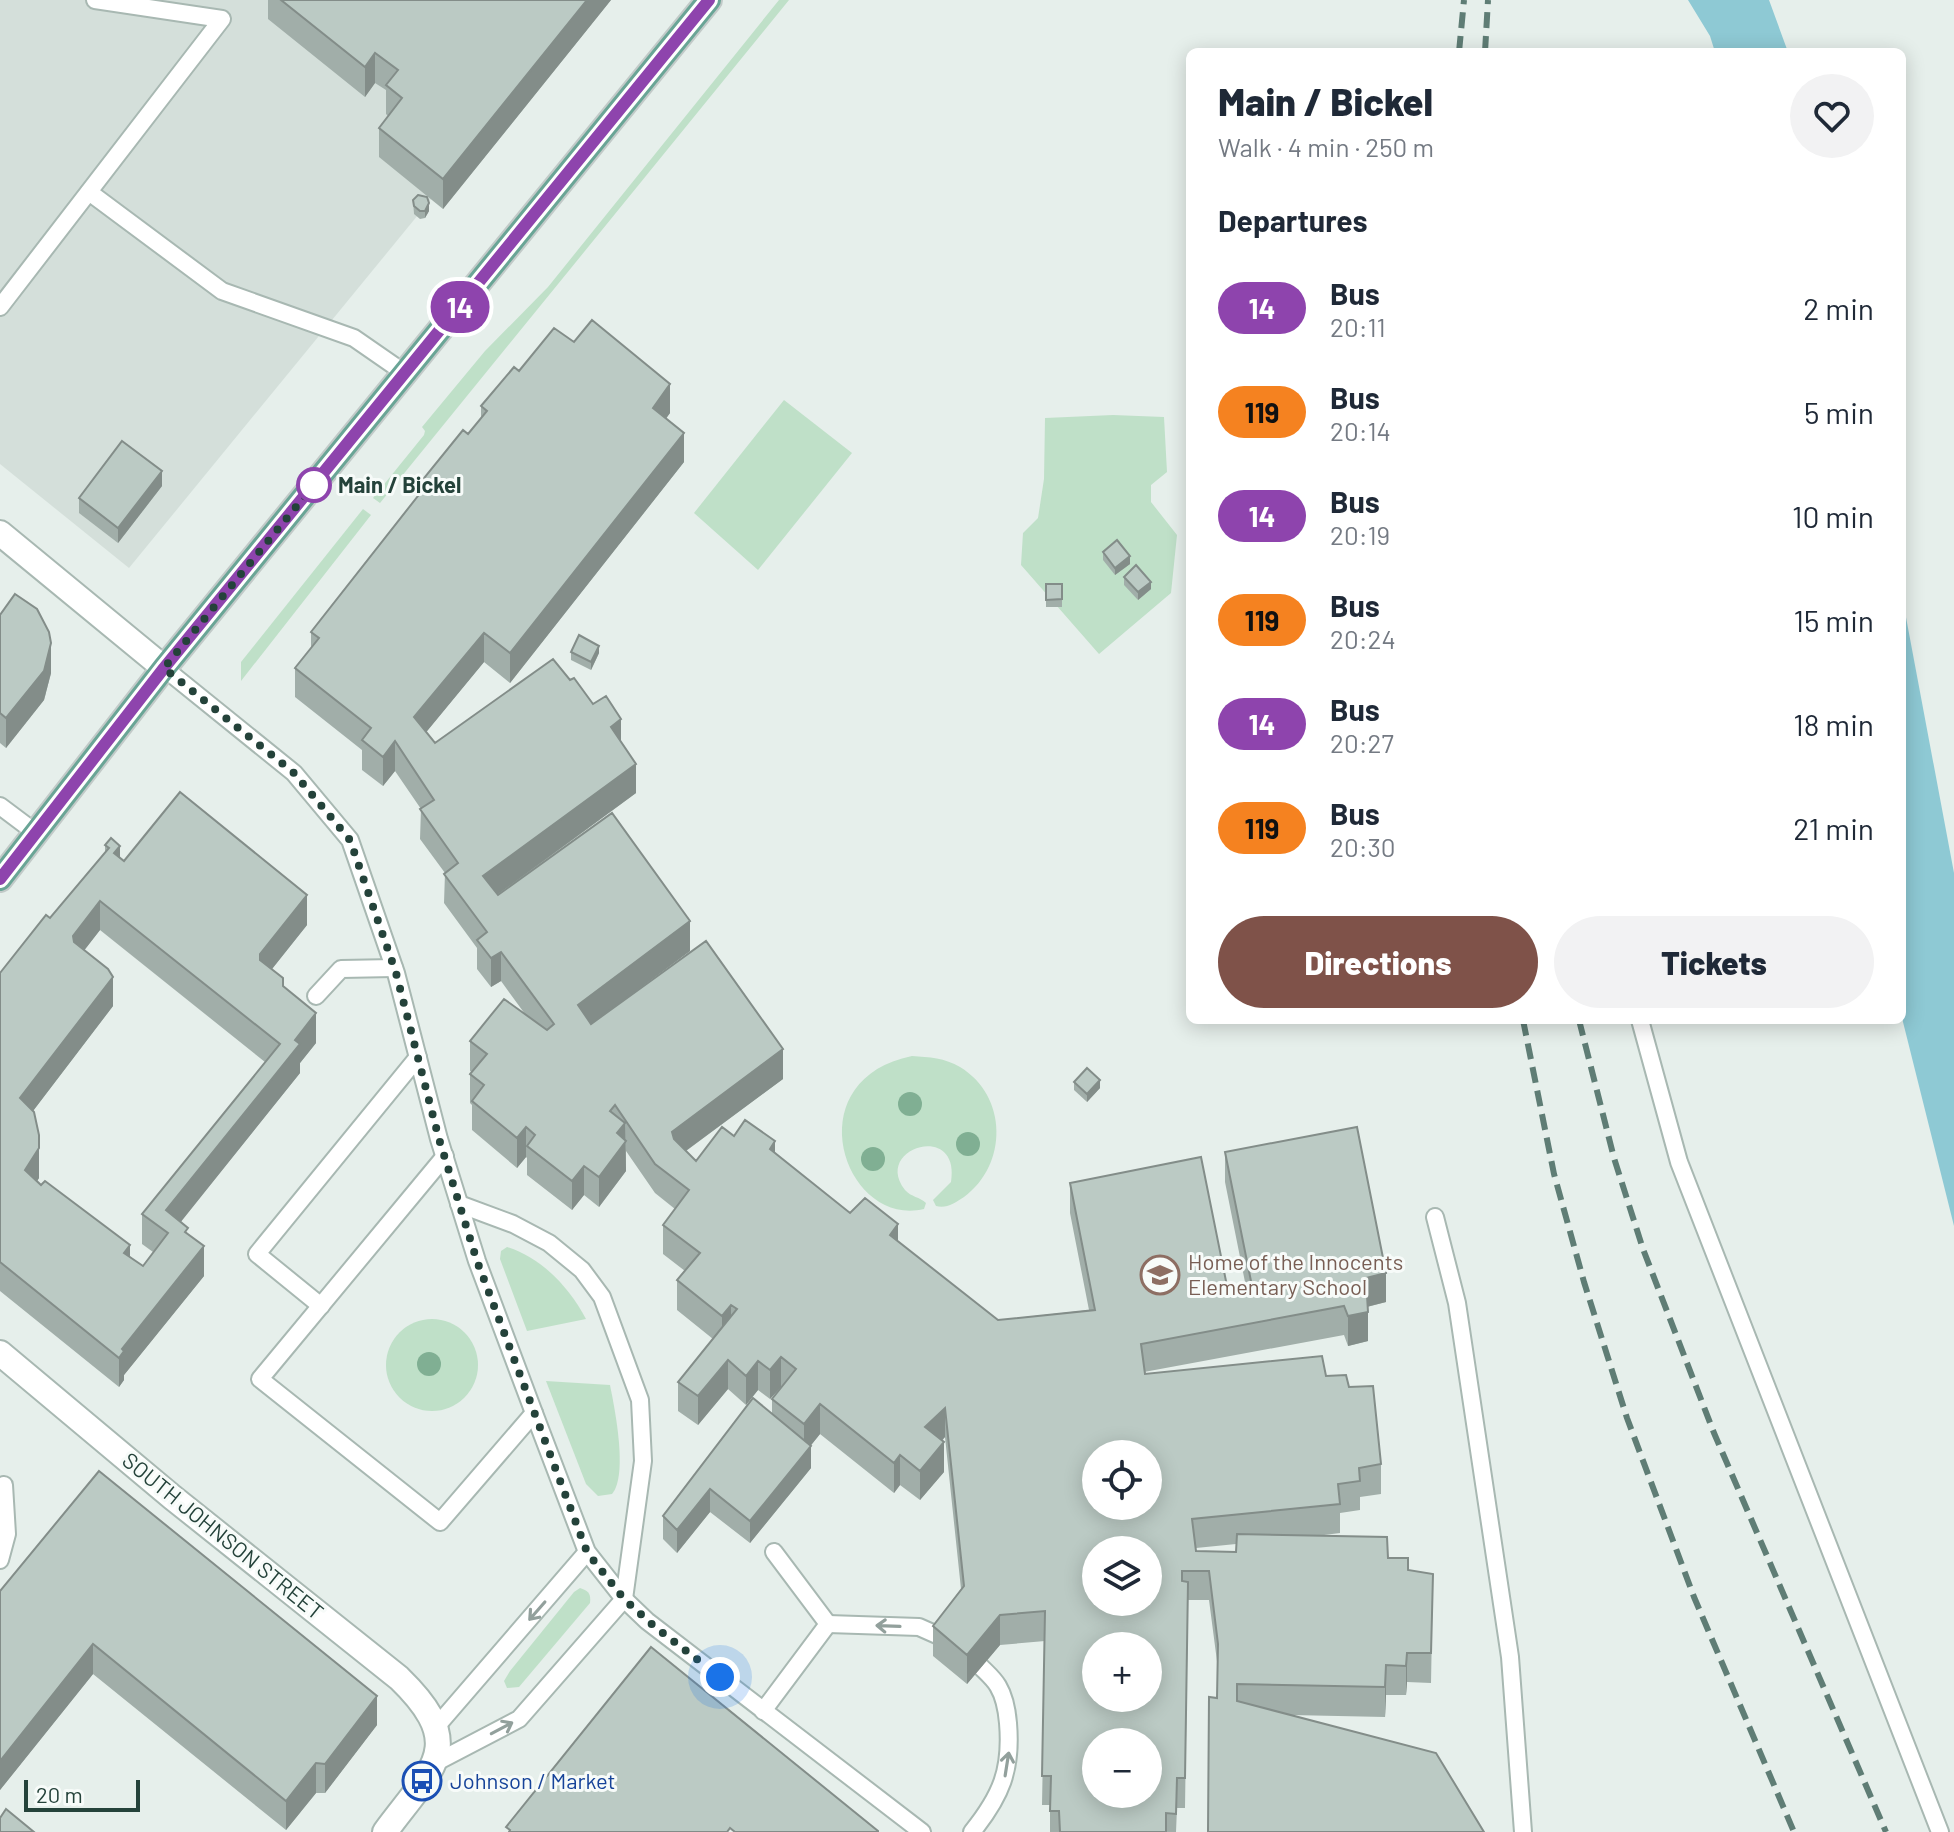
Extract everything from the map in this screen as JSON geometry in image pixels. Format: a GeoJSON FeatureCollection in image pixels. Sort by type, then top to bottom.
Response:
{"type":"FeatureCollection","features":[{"type":"Feature","properties":{"kind":"main road"},"geometry":{"type":"LineString","coordinates":[[0,879],[164,668],[709,0]]}},
{"type":"Feature","properties":{"kind":"street"},"geometry":{"type":"LineString","coordinates":[[0,533],[164,668]]}},
{"type":"Feature","properties":{"kind":"street","name":"SOUTH JOHNSON STREET"},"geometry":{"type":"LineString","coordinates":[[0,1353],[172,1497],[399,1678],[423,1703],[436,1727]]}},
{"type":"Feature","properties":{"kind":"street"},"geometry":{"type":"LineString","coordinates":[[385,1832],[433,1764],[440,1739],[436,1727]]}},
{"type":"Feature","properties":{"kind":"lane"},"geometry":{"type":"LineString","coordinates":[[0,307],[222,19],[95,0]]}},
{"type":"Feature","properties":{"kind":"lane"},"geometry":{"type":"LineString","coordinates":[[89,192],[222,291],[354,338],[406,374]]}},
{"type":"Feature","properties":{"kind":"lane"},"geometry":{"type":"LineString","coordinates":[[164,668],[294,773],[350,840],[394,968],[477,1261],[587,1552],[624,1599],[655,1627],[922,1832]]}},
{"type":"Feature","properties":{"kind":"lane"},"geometry":{"type":"LineString","coordinates":[[0,806],[36,833]]}},
{"type":"Feature","properties":{"kind":"lane"},"geometry":{"type":"LineString","coordinates":[[316,996],[341,969],[394,968]]}},
{"type":"Feature","properties":{"kind":"lane"},"geometry":{"type":"LineString","coordinates":[[1641,1024],[1679,1162],[1940,1832]]}},
{"type":"Feature","properties":{"kind":"lane"},"geometry":{"type":"LineString","coordinates":[[321,1306],[257,1254],[418,1057]]}},
{"type":"Feature","properties":{"kind":"lane"},"geometry":{"type":"LineString","coordinates":[[445,1156],[260,1379],[440,1522],[534,1413]]}},
{"type":"Feature","properties":{"kind":"lane"},"geometry":{"type":"LineString","coordinates":[[433,1764],[519,1719],[624,1599],[643,1461],[640,1400],[602,1297],[582,1270],[549,1243],[513,1224],[459,1204]]}},
{"type":"Feature","properties":{"kind":"lane"},"geometry":{"type":"LineString","coordinates":[[1435,1217],[1457,1303],[1506,1629],[1523,1832]]}},
{"type":"Feature","properties":{"kind":"lane"},"geometry":{"type":"LineString","coordinates":[[0,1488],[4,1485],[7,1534],[0,1560]]}},
{"type":"Feature","properties":{"kind":"lane"},"geometry":{"type":"LineString","coordinates":[[436,1727],[587,1552]]}},
{"type":"Feature","properties":{"kind":"lane"},"geometry":{"type":"LineString","coordinates":[[774,1552],[828,1624]]}},
{"type":"Feature","properties":{"kind":"lane"},"geometry":{"type":"LineString","coordinates":[[763,1711],[828,1624]]}},
{"type":"Feature","properties":{"kind":"lane"},"geometry":{"type":"LineString","coordinates":[[828,1624],[919,1627],[946,1639]]}},
{"type":"Feature","properties":{"kind":"lane"},"geometry":{"type":"LineString","coordinates":[[972,1832],[1005,1781],[1010,1747],[1007,1713],[998,1686],[981,1667]]}},
{"type":"Feature","properties":{"kind":"shaded area"},"geometry":{"type":"Polygon","coordinates":[[[0,0],[594,0],[129,568],[0,464],[0,0]]]}},
{"type":"Feature","properties":{"kind":"green space"},"geometry":{"type":"Polygon","coordinates":[[[779,0],[789,0],[380,503],[373,498],[424,435],[422,427],[485,351],[548,287],[779,0]]]}},
{"type":"Feature","properties":{"kind":"green space"},"geometry":{"type":"Polygon","coordinates":[[[784,400],[852,453],[758,570],[694,513],[784,400]]]}},
{"type":"Feature","properties":{"kind":"green space"},"geometry":{"type":"Polygon","coordinates":[[[1113,415],[1164,417],[1167,472],[1151,485],[1151,502],[1177,535],[1171,593],[1099,654],[1021,565],[1023,533],[1038,518],[1044,479],[1045,418],[1113,415]]]}},
{"type":"Feature","properties":{"kind":"green space"},"geometry":{"type":"Polygon","coordinates":[[[363,509],[371,515],[241,681],[241,662],[363,509]]]}},
{"type":"Feature","properties":{"kind":"green space"},"geometry":{"type":"Polygon","coordinates":[[[912,1056],[943,1060],[960,1067],[976,1080],[994,1112],[995,1149],[989,1167],[964,1197],[947,1206],[936,1206],[933,1200],[951,1182],[951,1163],[943,1152],[932,1147],[919,1147],[900,1162],[898,1175],[905,1190],[926,1203],[924,1209],[896,1209],[872,1196],[854,1175],[844,1149],[843,1120],[853,1093],[875,1070],[912,1056]]]}},
{"type":"Feature","properties":{"kind":"green space"},"geometry":{"type":"Polygon","coordinates":[[[507,1247],[532,1258],[553,1275],[586,1319],[527,1331],[500,1259],[501,1251],[507,1247]]]}},
{"type":"Feature","properties":{"kind":"green space"},"geometry":{"type":"Polygon","coordinates":[[[432,1319],[450,1322],[465,1332],[475,1347],[478,1365],[475,1383],[465,1398],[450,1408],[432,1411],[414,1408],[399,1398],[389,1383],[386,1365],[389,1347],[399,1332],[414,1322],[432,1319]]]}},
{"type":"Feature","properties":{"kind":"green space"},"geometry":{"type":"Polygon","coordinates":[[[546,1381],[610,1385],[620,1458],[617,1485],[612,1494],[598,1496],[586,1484],[546,1381]]]}},
{"type":"Feature","properties":{"kind":"green space"},"geometry":{"type":"Polygon","coordinates":[[[580,1588],[589,1593],[590,1603],[519,1687],[507,1688],[504,1681],[510,1671],[580,1588]]]}},
{"type":"Feature","properties":{"kind":"water"},"geometry":{"type":"Polygon","coordinates":[[[1688,0],[1769,0],[1787,48],[1714,48],[1688,0]]]}},
{"type":"Feature","properties":{"kind":"water"},"geometry":{"type":"Polygon","coordinates":[[[1906,617],[1954,873],[1954,1226],[1904,1024],[1906,1024],[1906,617]]]}},
{"type":"Feature","properties":{"kind":"building"},"geometry":{"type":"Polygon","coordinates":[[[281,0],[587,0],[443,179],[379,128],[402,98],[386,85],[398,70],[375,53],[365,67],[281,0]]]}},
{"type":"Feature","properties":{"kind":"building"},"geometry":{"type":"Polygon","coordinates":[[[418,195],[427,197],[429,203],[425,211],[414,206],[413,200],[418,195]]]}},
{"type":"Feature","properties":{"kind":"building"},"geometry":{"type":"Polygon","coordinates":[[[592,320],[670,384],[653,408],[684,433],[510,653],[484,633],[414,717],[435,743],[553,659],[570,680],[574,678],[593,704],[606,696],[621,719],[611,727],[636,764],[483,876],[498,895],[612,813],[690,921],[578,1005],[591,1024],[706,941],[783,1049],[672,1132],[674,1139],[696,1161],[722,1127],[734,1136],[745,1120],[775,1141],[770,1149],[850,1213],[865,1198],[898,1224],[890,1235],[998,1320],[1095,1310],[1070,1183],[1201,1157],[1229,1296],[1253,1291],[1225,1152],[1357,1127],[1386,1273],[1366,1278],[1368,1312],[1348,1316],[1344,1306],[1141,1344],[1145,1374],[1322,1356],[1326,1376],[1346,1375],[1349,1387],[1373,1386],[1381,1464],[1359,1468],[1360,1481],[1338,1484],[1340,1504],[1192,1519],[1196,1551],[1236,1552],[1237,1534],[1387,1537],[1388,1558],[1408,1558],[1408,1570],[1433,1574],[1431,1653],[1407,1653],[1406,1666],[1386,1665],[1385,1687],[1237,1684],[1237,1701],[1436,1753],[1484,1832],[1208,1832],[1209,1697],[1217,1698],[1218,1644],[1209,1571],[1182,1571],[1182,1581],[1188,1582],[1185,1778],[1177,1778],[1176,1814],[1166,1813],[1166,1832],[1060,1832],[1059,1811],[1050,1811],[1051,1776],[1042,1776],[1045,1611],[1000,1615],[967,1655],[933,1626],[964,1586],[945,1408],[925,1427],[944,1442],[920,1471],[900,1455],[894,1463],[820,1404],[804,1424],[772,1399],[796,1369],[781,1357],[770,1370],[758,1361],[746,1376],[728,1360],[698,1396],[678,1382],[737,1309],[731,1305],[722,1316],[677,1280],[700,1253],[663,1225],[689,1190],[655,1164],[615,1105],[610,1111],[625,1123],[617,1133],[626,1141],[599,1177],[584,1166],[572,1181],[527,1146],[535,1135],[526,1127],[517,1138],[472,1101],[484,1085],[470,1074],[487,1054],[470,1041],[504,999],[547,1030],[554,1024],[501,952],[491,958],[477,940],[487,932],[444,874],[458,863],[420,809],[434,800],[395,741],[383,757],[362,740],[371,728],[295,668],[319,638],[311,632],[425,487],[420,483],[463,430],[468,434],[487,411],[481,406],[514,367],[519,371],[554,328],[574,342],[592,320]]]}},
{"type":"Feature","properties":{"kind":"building"},"geometry":{"type":"Polygon","coordinates":[[[122,441],[162,471],[118,528],[79,498],[122,441]]]}},
{"type":"Feature","properties":{"kind":"building"},"geometry":{"type":"Polygon","coordinates":[[[1117,540],[1130,556],[1115,568],[1103,552],[1117,540]]]}},
{"type":"Feature","properties":{"kind":"building"},"geometry":{"type":"Polygon","coordinates":[[[1136,565],[1151,582],[1138,592],[1124,577],[1136,565]]]}},
{"type":"Feature","properties":{"kind":"building"},"geometry":{"type":"Polygon","coordinates":[[[1046,584],[1062,584],[1062,599],[1046,600],[1046,584]]]}},
{"type":"Feature","properties":{"kind":"building"},"geometry":{"type":"Polygon","coordinates":[[[15,594],[37,609],[51,643],[44,671],[6,718],[0,713],[0,615],[15,594]]]}},
{"type":"Feature","properties":{"kind":"building"},"geometry":{"type":"Polygon","coordinates":[[[579,635],[599,646],[591,662],[571,652],[579,635]]]}},
{"type":"Feature","properties":{"kind":"building"},"geometry":{"type":"Polygon","coordinates":[[[180,792],[307,895],[260,954],[260,960],[283,978],[283,986],[316,1013],[295,1040],[300,1044],[166,1210],[188,1228],[185,1232],[204,1246],[122,1349],[124,1351],[119,1358],[0,1262],[0,973],[46,915],[50,918],[109,848],[105,845],[111,838],[120,846],[114,853],[124,861],[180,792]],[[100,901],[73,936],[74,942],[108,969],[113,977],[20,1098],[34,1112],[39,1135],[39,1148],[25,1170],[41,1185],[45,1181],[130,1245],[124,1253],[143,1266],[168,1233],[142,1214],[280,1044],[100,901]]]}},
{"type":"Feature","properties":{"kind":"building"},"geometry":{"type":"Polygon","coordinates":[[[1087,1068],[1100,1080],[1087,1094],[1074,1082],[1087,1068]]]}},
{"type":"Feature","properties":{"kind":"building"},"geometry":{"type":"Polygon","coordinates":[[[753,1398],[811,1446],[750,1521],[710,1489],[677,1530],[663,1516],[753,1398]]]}},
{"type":"Feature","properties":{"kind":"building"},"geometry":{"type":"Polygon","coordinates":[[[99,1471],[377,1696],[325,1764],[316,1763],[286,1801],[93,1644],[0,1761],[0,1591],[99,1471]]]}},
{"type":"Feature","properties":{"kind":"building"},"geometry":{"type":"Polygon","coordinates":[[[651,1647],[878,1832],[735,1832],[730,1828],[727,1832],[509,1832],[506,1827],[651,1647]]]}},
{"type":"Feature","properties":{"kind":"building"},"geometry":{"type":"Polygon","coordinates":[[[6,1809],[34,1832],[0,1832],[0,1818],[6,1809]]]}},
{"type":"Feature","properties":{"kind":"railway"},"geometry":{"type":"LineString","coordinates":[[1459,48],[1464,0]]}},
{"type":"Feature","properties":{"kind":"railway"},"geometry":{"type":"LineString","coordinates":[[1485,48],[1488,0]]}},
{"type":"Feature","properties":{"kind":"railway"},"geometry":{"type":"LineString","coordinates":[[1524,1024],[1554,1174],[1627,1418],[1694,1597],[1794,1832]]}},
{"type":"Feature","properties":{"kind":"railway"},"geometry":{"type":"LineString","coordinates":[[1580,1024],[1614,1158],[1643,1249],[1714,1433],[1886,1832]]}},
{"type":"Feature","properties":{"kind":"bus line","name":"14"},"geometry":{"type":"LineString","coordinates":[[0,879],[164,668],[709,0]]}},
{"type":"Feature","properties":{"kind":"place","name":"Main / Bickel"},"geometry":{"type":"Point","coordinates":[314,485]}},
{"type":"Feature","properties":{"kind":"place","name":"Home of the Innocents Elementary School"},"geometry":{"type":"Point","coordinates":[1160,1275]}},
{"type":"Feature","properties":{"kind":"place","name":"Johnson / Market"},"geometry":{"type":"Point","coordinates":[422,1781]}},
{"type":"Feature","properties":{"kind":"route"},"geometry":{"type":"LineString","coordinates":[[314,485],[164,668],[294,773],[350,840],[396,973],[439,1139],[477,1261],[587,1552],[624,1599],[720,1677]]}}]}
